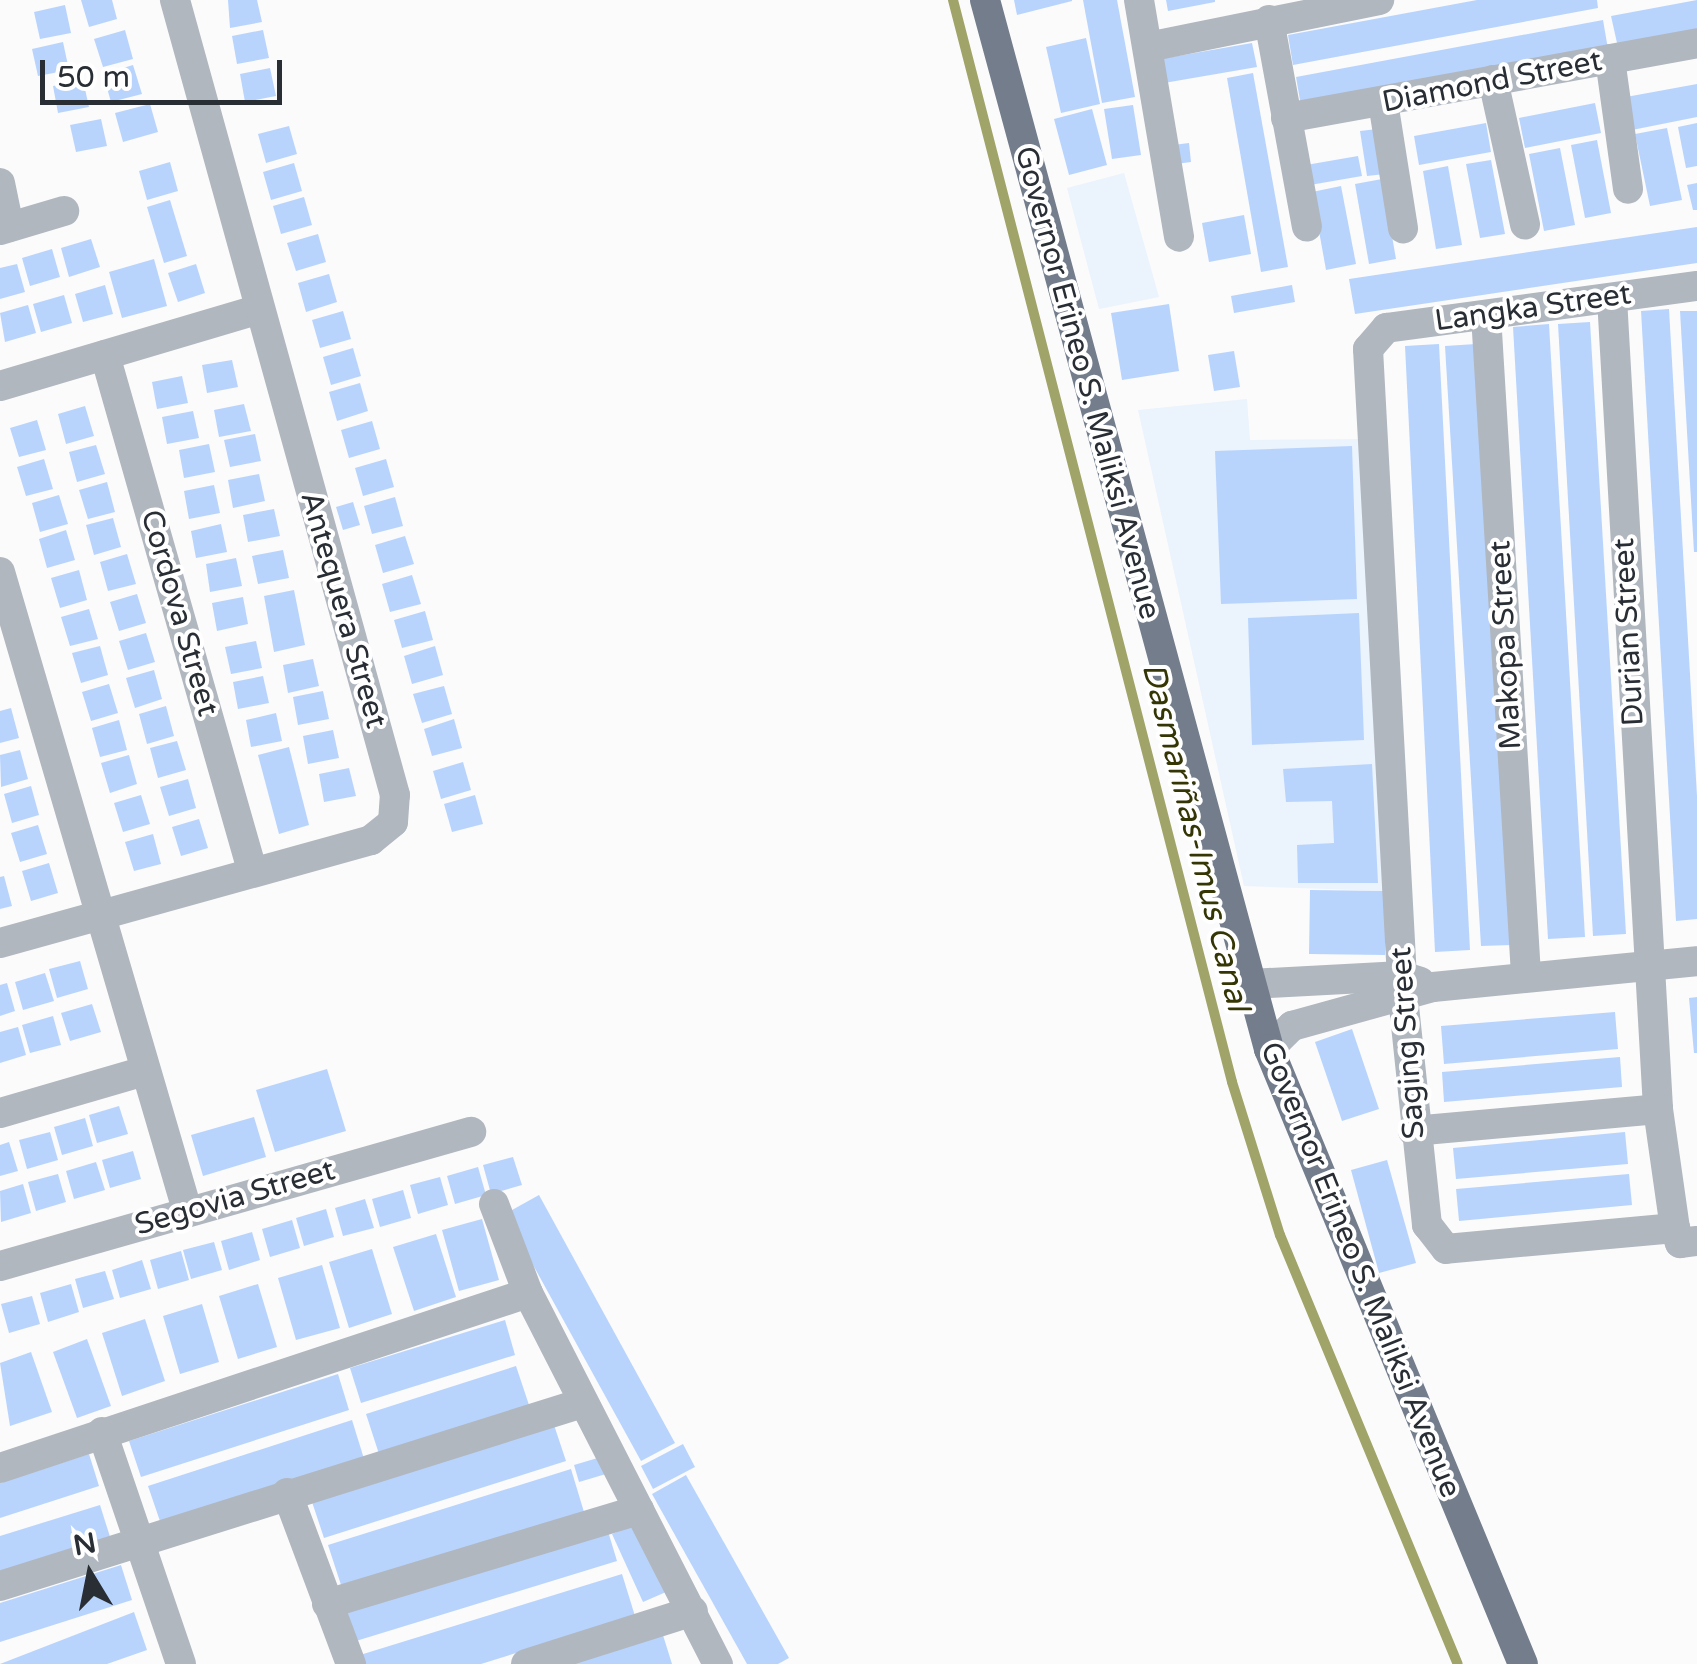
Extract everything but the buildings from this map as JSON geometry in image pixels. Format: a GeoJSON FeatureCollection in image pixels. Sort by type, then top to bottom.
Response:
{"type":"FeatureCollection","features":[{"type":"Feature","properties":{"kind":"main road","name":"Governor Erineo S. Maliksi Avenue"},"geometry":{"type":"LineString","coordinates":[[984,0],[1269,1049],[1522,1664]]}},
{"type":"Feature","properties":{"kind":"street","name":"Antequera Street"},"geometry":{"type":"LineString","coordinates":[[0,943],[252,870],[372,840],[393,822],[396,795],[257,310],[175,0]]}},
{"type":"Feature","properties":{"kind":"street"},"geometry":{"type":"LineString","coordinates":[[1139,0],[1179,237]]}},
{"type":"Feature","properties":{"kind":"street"},"geometry":{"type":"LineString","coordinates":[[1148,47],[1379,0]]}},
{"type":"Feature","properties":{"kind":"street"},"geometry":{"type":"LineString","coordinates":[[1268,20],[1306,227]]}},
{"type":"Feature","properties":{"kind":"street","name":"Diamond Street"},"geometry":{"type":"LineString","coordinates":[[1286,118],[1697,43]]}},
{"type":"Feature","properties":{"kind":"street"},"geometry":{"type":"LineString","coordinates":[[1610,59],[1628,188]]}},
{"type":"Feature","properties":{"kind":"street"},"geometry":{"type":"LineString","coordinates":[[1492,80],[1525,224]]}},
{"type":"Feature","properties":{"kind":"street"},"geometry":{"type":"LineString","coordinates":[[1383,102],[1404,228]]}},
{"type":"Feature","properties":{"kind":"street"},"geometry":{"type":"LineString","coordinates":[[0,183],[4,228],[64,211]]}},
{"type":"Feature","properties":{"kind":"street","name":"Langka Street"},"geometry":{"type":"LineString","coordinates":[[1373,338],[1486,315],[1697,286]]}},
{"type":"Feature","properties":{"kind":"street","name":"Durian Street"},"geometry":{"type":"LineString","coordinates":[[1612,298],[1647,967]]}},
{"type":"Feature","properties":{"kind":"street"},"geometry":{"type":"LineString","coordinates":[[0,386],[257,310]]}},
{"type":"Feature","properties":{"kind":"street","name":"Makopa Street"},"geometry":{"type":"LineString","coordinates":[[1486,315],[1526,975]]}},
{"type":"Feature","properties":{"kind":"street","name":"Saging Street"},"geometry":{"type":"LineString","coordinates":[[1373,338],[1413,1131],[1427,1225],[1446,1249],[1686,1235],[1685,1187],[1658,1109],[1647,967]]}},
{"type":"Feature","properties":{"kind":"street","name":"Cordova Street"},"geometry":{"type":"LineString","coordinates":[[105,355],[252,870]]}},
{"type":"Feature","properties":{"kind":"street"},"geometry":{"type":"LineString","coordinates":[[0,572],[105,912],[145,1071],[187,1210]]}},
{"type":"Feature","properties":{"kind":"street"},"geometry":{"type":"LineString","coordinates":[[1250,984],[1432,987],[1697,961]]}},
{"type":"Feature","properties":{"kind":"street"},"geometry":{"type":"LineString","coordinates":[[1269,1049],[1292,1026],[1403,986]]}},
{"type":"Feature","properties":{"kind":"street"},"geometry":{"type":"LineString","coordinates":[[0,1114],[145,1071]]}},
{"type":"Feature","properties":{"kind":"street"},"geometry":{"type":"LineString","coordinates":[[1413,1131],[1658,1109]]}},
{"type":"Feature","properties":{"kind":"street","name":"Segovia Street"},"geometry":{"type":"LineString","coordinates":[[0,1266],[471,1132]]}},
{"type":"Feature","properties":{"kind":"street"},"geometry":{"type":"LineString","coordinates":[[494,1204],[528,1293],[582,1404],[718,1664]]}},
{"type":"Feature","properties":{"kind":"street"},"geometry":{"type":"LineString","coordinates":[[0,1468],[528,1293]]}},
{"type":"Feature","properties":{"kind":"street"},"geometry":{"type":"LineString","coordinates":[[0,1586],[134,1540],[582,1404]]}},
{"type":"Feature","properties":{"kind":"street"},"geometry":{"type":"LineString","coordinates":[[102,1432],[134,1540],[181,1664]]}},
{"type":"Feature","properties":{"kind":"street"},"geometry":{"type":"LineString","coordinates":[[288,1492],[351,1664]]}},
{"type":"Feature","properties":{"kind":"street"},"geometry":{"type":"LineString","coordinates":[[327,1604],[639,1510]]}},
{"type":"Feature","properties":{"kind":"street"},"geometry":{"type":"LineString","coordinates":[[526,1664],[693,1610]]}},
{"type":"Feature","properties":{"kind":"shaded area"},"geometry":{"type":"Polygon","coordinates":[[[1124,173],[1159,297],[1099,309],[1067,188],[1124,173]]]}},
{"type":"Feature","properties":{"kind":"shaded area"},"geometry":{"type":"Polygon","coordinates":[[[1247,399],[1250,440],[1365,439],[1386,891],[1244,886],[1138,410],[1247,399]]]}},
{"type":"Feature","properties":{"kind":"waterway","name":"Dasmariñas-Imus Canal"},"geometry":{"type":"LineString","coordinates":[[953,0],[1232,1082],[1280,1235],[1458,1664]]}}]}
